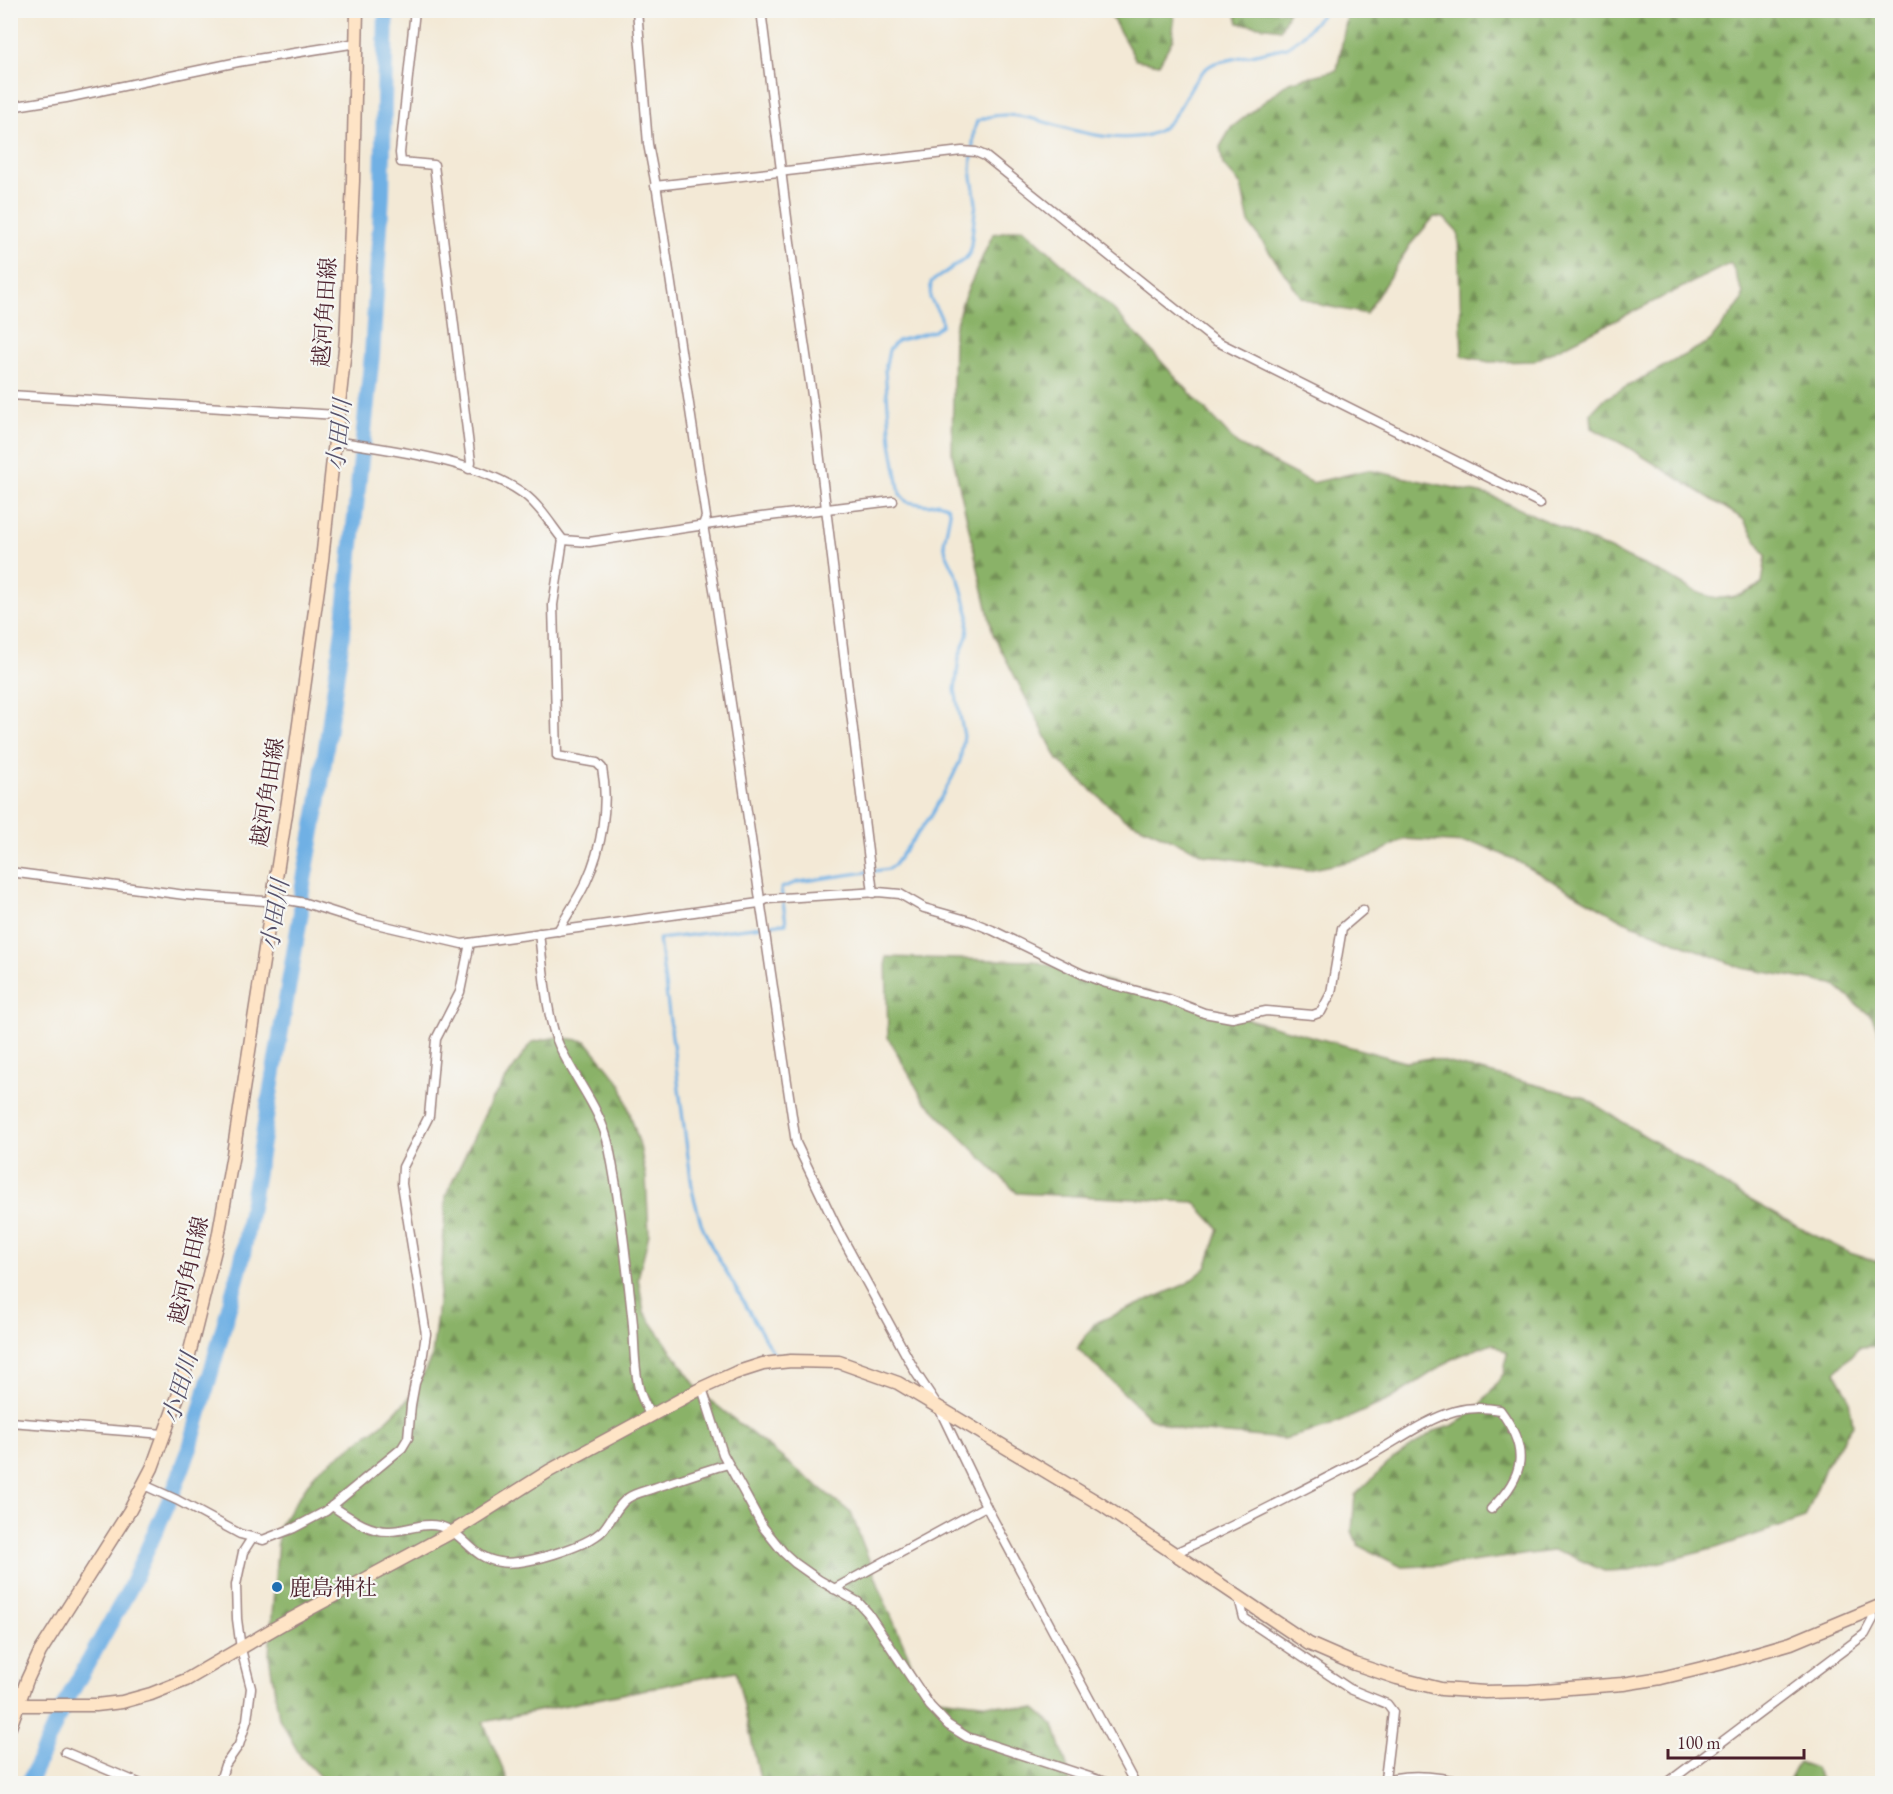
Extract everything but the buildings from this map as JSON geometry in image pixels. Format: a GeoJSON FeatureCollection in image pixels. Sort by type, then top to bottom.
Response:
{"type":"FeatureCollection","features":[{"type":"Feature","properties":{"kind":"street","name":"越河角田線"},"geometry":{"type":"LineString","coordinates":[[10,1727],[14,1705],[40,1652],[144,1485],[180,1391],[218,1238],[233,1154],[322,560],[346,340],[357,10]]}},
{"type":"Feature","properties":{"kind":"street"},"geometry":{"type":"LineString","coordinates":[[415,10],[400,153],[401,162],[434,165],[471,462],[469,470]]}},
{"type":"Feature","properties":{"kind":"street"},"geometry":{"type":"LineString","coordinates":[[637,10],[648,144],[695,436],[706,517],[703,525],[796,1143],[804,1163],[868,1286],[916,1373],[938,1406],[986,1506],[1135,1784]]}},
{"type":"Feature","properties":{"kind":"street"},"geometry":{"type":"LineString","coordinates":[[761,10],[813,402],[873,893]]}},
{"type":"Feature","properties":{"kind":"street"},"geometry":{"type":"LineString","coordinates":[[10,107],[66,98],[238,62],[357,43]]}},
{"type":"Feature","properties":{"kind":"street"},"geometry":{"type":"LineString","coordinates":[[655,186],[962,151],[976,152],[985,156],[1214,340],[1540,503]]}},
{"type":"Feature","properties":{"kind":"street"},"geometry":{"type":"LineString","coordinates":[[10,395],[337,415]]}},
{"type":"Feature","properties":{"kind":"street"},"geometry":{"type":"LineString","coordinates":[[334,441],[403,452],[500,479],[526,496],[563,540],[589,542],[825,508],[893,501]]}},
{"type":"Feature","properties":{"kind":"street"},"geometry":{"type":"LineString","coordinates":[[558,931],[586,883],[597,854],[603,818],[604,778],[602,768],[597,764],[557,756],[554,605],[563,540]]}},
{"type":"Feature","properties":{"kind":"street"},"geometry":{"type":"LineString","coordinates":[[10,872],[185,895],[265,901],[276,898],[305,903],[370,922],[453,942],[470,943],[759,903],[767,900],[873,893],[900,894],[924,908],[992,930],[1082,974],[1106,983],[1168,999],[1204,1013],[1232,1018],[1266,1011],[1313,1015],[1321,1012],[1331,993],[1342,928],[1363,909]]}},
{"type":"Feature","properties":{"kind":"street"},"geometry":{"type":"LineString","coordinates":[[539,933],[553,1028],[559,1046],[603,1126],[609,1146],[624,1244],[639,1390],[651,1417]]}},
{"type":"Feature","properties":{"kind":"street"},"geometry":{"type":"LineString","coordinates":[[144,1485],[252,1538],[263,1540],[294,1528],[326,1511],[402,1448],[408,1438],[415,1383],[421,1367],[426,1334],[404,1194],[403,1167],[429,1116],[436,1039],[460,992],[470,943]]}},
{"type":"Feature","properties":{"kind":"street"},"geometry":{"type":"LineString","coordinates":[[14,1705],[96,1706],[151,1694],[186,1680],[282,1624],[454,1531],[549,1471],[702,1388],[735,1373],[763,1364],[791,1361],[839,1362],[898,1383],[1102,1505],[1309,1644],[1355,1664],[1441,1689],[1485,1692],[1573,1689],[1661,1678],[1719,1664],[1791,1642],[1882,1605]]}},
{"type":"Feature","properties":{"kind":"street"},"geometry":{"type":"LineString","coordinates":[[702,1388],[728,1464],[763,1527],[795,1563],[858,1602],[868,1613],[930,1706],[948,1725],[976,1740],[1111,1784]]}},
{"type":"Feature","properties":{"kind":"street"},"geometry":{"type":"LineString","coordinates":[[1175,1553],[1218,1534],[1370,1455],[1428,1422],[1473,1407],[1500,1410],[1515,1433],[1521,1448],[1520,1467],[1511,1485],[1491,1509]]}},
{"type":"Feature","properties":{"kind":"street"},"geometry":{"type":"LineString","coordinates":[[10,1422],[164,1434]]}},
{"type":"Feature","properties":{"kind":"street"},"geometry":{"type":"LineString","coordinates":[[332,1506],[360,1524],[375,1529],[390,1531],[433,1524],[454,1531],[472,1550],[488,1560],[503,1563],[523,1562],[545,1557],[590,1540],[602,1531],[629,1497],[728,1464]]}},
{"type":"Feature","properties":{"kind":"street"},"geometry":{"type":"LineString","coordinates":[[834,1589],[986,1506]]}},
{"type":"Feature","properties":{"kind":"street"},"geometry":{"type":"LineString","coordinates":[[219,1784],[225,1765],[239,1745],[247,1720],[251,1688],[237,1619],[236,1585],[243,1552],[252,1538]]}},
{"type":"Feature","properties":{"kind":"street"},"geometry":{"type":"LineString","coordinates":[[1239,1598],[1244,1618],[1350,1689],[1387,1704],[1393,1712],[1385,1779]]}},
{"type":"Feature","properties":{"kind":"street"},"geometry":{"type":"LineString","coordinates":[[1666,1784],[1864,1634],[1873,1619],[1870,1610]]}},
{"type":"Feature","properties":{"kind":"street"},"geometry":{"type":"LineString","coordinates":[[65,1752],[141,1784]]}},
{"type":"Feature","properties":{"kind":"street"},"geometry":{"type":"LineString","coordinates":[[1374,1784],[1385,1779],[1418,1776],[1469,1784]]}},
{"type":"Feature","properties":{"kind":"green space"},"geometry":{"type":"Polygon","coordinates":[[[1235,10],[1289,11],[1281,29],[1238,23],[1235,10]]]}},
{"type":"Feature","properties":{"kind":"green space"},"geometry":{"type":"Polygon","coordinates":[[[1108,11],[1174,11],[1173,39],[1159,64],[1136,60],[1108,11]]]}},
{"type":"Feature","properties":{"kind":"green space"},"geometry":{"type":"Polygon","coordinates":[[[1348,11],[1882,11],[1882,1043],[1873,1018],[1833,984],[1742,968],[1624,921],[1513,859],[1479,844],[1404,839],[1371,857],[1308,870],[1206,855],[1123,818],[1058,760],[993,634],[952,454],[954,330],[963,300],[993,234],[1023,228],[1115,311],[1237,444],[1312,483],[1368,470],[1489,495],[1670,577],[1704,595],[1726,598],[1737,596],[1762,584],[1766,556],[1743,519],[1626,446],[1592,428],[1591,413],[1604,399],[1710,341],[1742,301],[1743,293],[1731,263],[1534,361],[1489,362],[1462,356],[1458,233],[1444,218],[1434,217],[1410,245],[1366,314],[1321,305],[1301,297],[1249,223],[1241,185],[1223,165],[1220,147],[1231,128],[1289,82],[1337,70],[1348,11]]]}},
{"type":"Feature","properties":{"kind":"green space"},"geometry":{"type":"Polygon","coordinates":[[[886,957],[1033,961],[1406,1062],[1430,1058],[1583,1097],[1715,1180],[1802,1229],[1850,1253],[1882,1263],[1882,1347],[1859,1347],[1835,1372],[1848,1394],[1853,1425],[1827,1463],[1805,1518],[1716,1548],[1630,1570],[1604,1571],[1565,1553],[1552,1551],[1449,1565],[1402,1567],[1358,1545],[1352,1531],[1355,1495],[1393,1459],[1434,1431],[1452,1426],[1478,1409],[1504,1373],[1507,1353],[1492,1343],[1454,1358],[1391,1399],[1328,1427],[1284,1439],[1182,1430],[1150,1418],[1077,1348],[1095,1323],[1186,1284],[1206,1268],[1219,1229],[1194,1202],[1017,1193],[923,1099],[888,1037],[886,957]]]}},
{"type":"Feature","properties":{"kind":"green space"},"geometry":{"type":"Polygon","coordinates":[[[557,1037],[586,1041],[621,1084],[640,1146],[646,1177],[649,1234],[638,1278],[644,1312],[700,1392],[851,1513],[885,1602],[920,1682],[937,1698],[1035,1709],[1054,1725],[1070,1783],[761,1783],[736,1671],[483,1722],[509,1783],[326,1783],[301,1757],[279,1718],[269,1655],[279,1526],[316,1472],[385,1422],[414,1393],[432,1356],[442,1268],[446,1195],[492,1099],[532,1042],[557,1037]]]}},
{"type":"Feature","properties":{"kind":"green space"},"geometry":{"type":"Polygon","coordinates":[[[1798,1762],[1815,1768],[1823,1783],[1787,1783],[1798,1762]]]}},
{"type":"Feature","properties":{"kind":"waterway","name":"小田川"},"geometry":{"type":"LineString","coordinates":[[28,1784],[64,1705],[129,1590],[174,1490],[190,1448],[242,1260],[301,912],[301,896],[318,804],[343,630],[372,355],[382,194],[386,10]]}},
{"type":"Feature","properties":{"kind":"waterway"},"geometry":{"type":"LineString","coordinates":[[776,1358],[712,1247],[701,1223],[693,1194],[659,939],[786,923],[781,888],[798,882],[888,869],[894,865],[930,817],[960,761],[964,736],[955,690],[959,657],[967,636],[969,616],[959,580],[946,553],[944,543],[950,513],[947,506],[938,503],[928,505],[907,502],[900,494],[891,442],[885,370],[889,350],[897,341],[934,331],[942,325],[941,317],[930,298],[931,282],[965,259],[970,253],[976,203],[971,170],[977,121],[998,115],[1009,115],[1031,118],[1105,137],[1127,138],[1148,135],[1160,130],[1169,122],[1205,69],[1215,63],[1287,47],[1301,37],[1326,10]]}},
{"type":"Feature","properties":{"kind":"place","name":"鹿島神社"},"geometry":{"type":"Point","coordinates":[277,1587]}}]}
